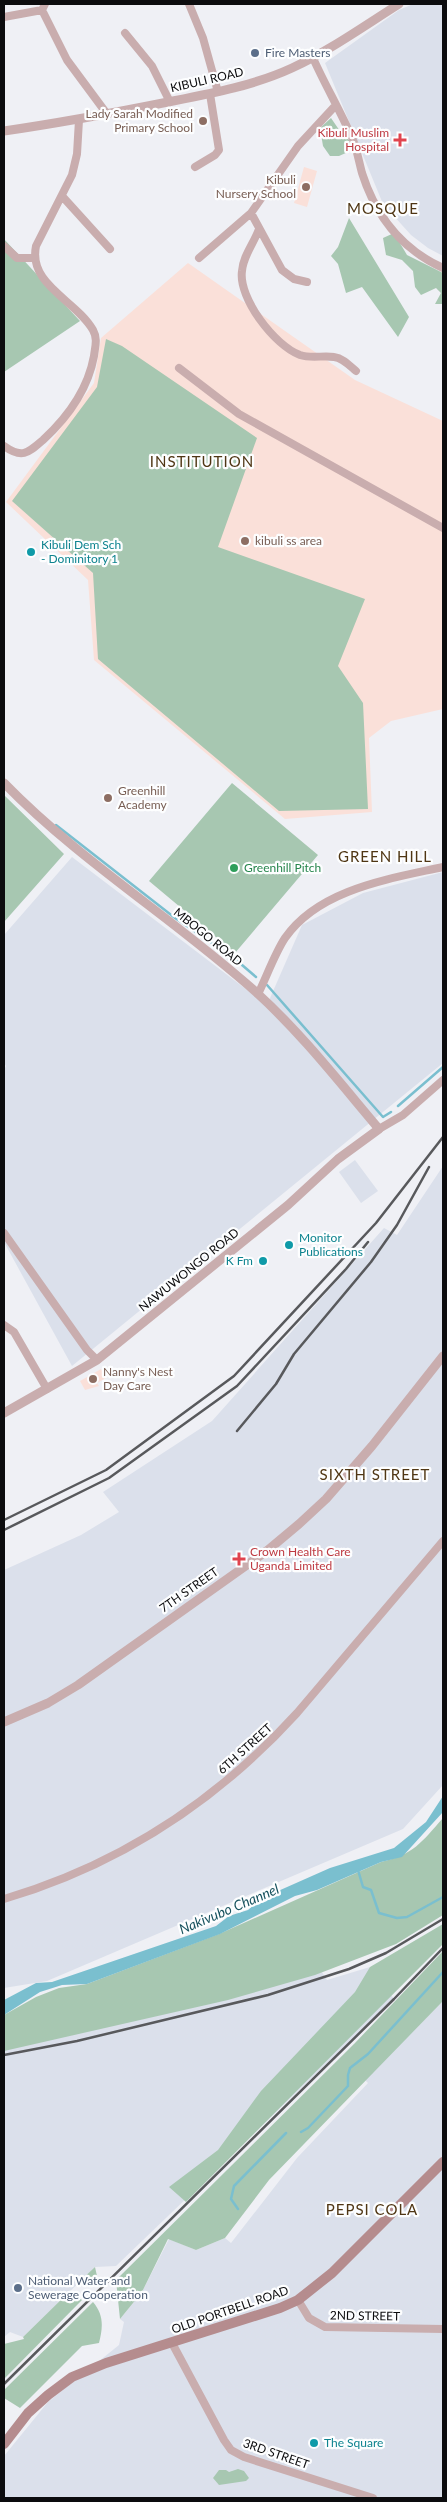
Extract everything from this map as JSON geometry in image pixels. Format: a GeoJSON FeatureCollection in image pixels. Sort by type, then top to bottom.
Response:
{"type":"FeatureCollection","features":[{"type":"Feature","properties":{"kind":"main road","name":"OLD PORTBELL ROAD"},"geometry":{"type":"LineString","coordinates":[[4,2444],[28,2413],[72,2377],[106,2363],[280,2308],[298,2300],[332,2273],[443,2162]]}},
{"type":"Feature","properties":{"kind":"street"},"geometry":{"type":"LineString","coordinates":[[189,4],[204,38],[214,93],[219,150],[215,155],[195,167]]}},
{"type":"Feature","properties":{"kind":"street","name":"KIBULI ROAD"},"geometry":{"type":"LineString","coordinates":[[4,131],[79,120],[214,93],[277,74],[313,58],[399,4]]}},
{"type":"Feature","properties":{"kind":"street"},"geometry":{"type":"LineString","coordinates":[[4,17],[44,7],[67,60],[107,114]]}},
{"type":"Feature","properties":{"kind":"street"},"geometry":{"type":"LineString","coordinates":[[125,33],[152,66],[170,102]]}},
{"type":"Feature","properties":{"kind":"street"},"geometry":{"type":"LineString","coordinates":[[313,58],[353,140],[363,174],[378,212],[407,247],[426,260],[443,268]]}},
{"type":"Feature","properties":{"kind":"street"},"geometry":{"type":"LineString","coordinates":[[199,258],[251,213],[298,146],[335,106]]}},
{"type":"Feature","properties":{"kind":"street"},"geometry":{"type":"LineString","coordinates":[[4,446],[17,453],[29,452],[55,428],[86,385],[96,346],[93,330],[72,305],[42,278],[37,270],[34,258],[36,246],[62,196],[76,163],[79,120]]}},
{"type":"Feature","properties":{"kind":"street"},"geometry":{"type":"LineString","coordinates":[[62,196],[110,249]]}},
{"type":"Feature","properties":{"kind":"street"},"geometry":{"type":"LineString","coordinates":[[251,213],[282,270],[294,279],[307,282]]}},
{"type":"Feature","properties":{"kind":"street"},"geometry":{"type":"LineString","coordinates":[[259,229],[247,255],[241,276],[261,321],[286,347],[299,355],[314,358],[335,357],[356,371]]}},
{"type":"Feature","properties":{"kind":"street"},"geometry":{"type":"LineString","coordinates":[[4,246],[17,258],[34,258]]}},
{"type":"Feature","properties":{"kind":"street"},"geometry":{"type":"LineString","coordinates":[[179,368],[239,414],[443,528]]}},
{"type":"Feature","properties":{"kind":"street","name":"MBOGO ROAD"},"geometry":{"type":"LineString","coordinates":[[4,783],[23,803],[77,848],[258,994],[300,1037],[379,1128]]}},
{"type":"Feature","properties":{"kind":"street"},"geometry":{"type":"LineString","coordinates":[[258,994],[284,940],[300,921],[331,901],[370,884],[443,867]]}},
{"type":"Feature","properties":{"kind":"street"},"geometry":{"type":"LineString","coordinates":[[379,1128],[403,1115],[443,1080]]}},
{"type":"Feature","properties":{"kind":"street","name":"NAWUWONGO ROAD"},"geometry":{"type":"LineString","coordinates":[[4,1412],[97,1360],[281,1211],[338,1159],[379,1128]]}},
{"type":"Feature","properties":{"kind":"street"},"geometry":{"type":"LineString","coordinates":[[5,1236],[87,1350],[97,1360]]}},
{"type":"Feature","properties":{"kind":"street"},"geometry":{"type":"LineString","coordinates":[[4,1325],[14,1332],[47,1389]]}},
{"type":"Feature","properties":{"kind":"street","name":"7TH STREET"},"geometry":{"type":"LineString","coordinates":[[4,1722],[48,1703],[78,1685],[268,1550],[326,1499],[366,1453],[443,1356]]}},
{"type":"Feature","properties":{"kind":"street","name":"6TH STREET"},"geometry":{"type":"LineString","coordinates":[[4,1899],[66,1878],[102,1862],[158,1830],[238,1772],[273,1740],[297,1713],[443,1541]]}},
{"type":"Feature","properties":{"kind":"street","name":"2ND STREET"},"geometry":{"type":"LineString","coordinates":[[298,2300],[309,2318],[325,2327],[443,2329]]}},
{"type":"Feature","properties":{"kind":"street","name":"3RD STREET"},"geometry":{"type":"LineString","coordinates":[[172,2343],[224,2440],[232,2450],[244,2457],[372,2498]]}},
{"type":"Feature","properties":{"kind":"shaded area","name":"Kibuli Muslim Hospital"},"geometry":{"type":"Polygon","coordinates":[[[413,4],[443,4],[443,256],[428,248],[411,235],[383,204],[325,63],[399,10],[413,4]]]}},
{"type":"Feature","properties":{"kind":"shaded area","name":"Kibuli Nursery School"},"geometry":{"type":"Polygon","coordinates":[[[304,167],[317,171],[307,207],[294,203],[304,167]]]}},
{"type":"Feature","properties":{"kind":"shaded area","name":"kibuli ss area"},"geometry":{"type":"Polygon","coordinates":[[[188,263],[355,380],[443,421],[443,709],[391,721],[369,738],[372,812],[285,819],[94,660],[88,580],[6,502],[94,383],[101,338],[188,263]]]}},
{"type":"Feature","properties":{"kind":"shaded area"},"geometry":{"type":"Polygon","coordinates":[[[72,857],[267,1005],[302,925],[363,893],[443,872],[443,1063],[72,1366],[4,1242],[4,1070],[6,1066],[4,1063],[4,935],[72,857]]]}},
{"type":"Feature","properties":{"kind":"shaded area"},"geometry":{"type":"Polygon","coordinates":[[[355,1160],[378,1191],[361,1203],[339,1172],[355,1160]]]}},
{"type":"Feature","properties":{"kind":"shaded area"},"geometry":{"type":"Polygon","coordinates":[[[443,1166],[443,1785],[403,1829],[47,1981],[4,1988],[4,1570],[81,1535],[119,1512],[103,1492],[212,1421],[384,1228],[397,1235],[443,1166]]]}},
{"type":"Feature","properties":{"kind":"shaded area","name":"Nanny's Nest Day Care"},"geometry":{"type":"Polygon","coordinates":[[[101,1369],[106,1378],[97,1383],[99,1386],[85,1390],[80,1381],[101,1369]]]}},
{"type":"Feature","properties":{"kind":"shaded area"},"geometry":{"type":"Polygon","coordinates":[[[370,1967],[394,1999],[116,2266],[95,2267],[23,2337],[10,2332],[4,2337],[4,2027],[320,1969],[327,1980],[370,1967]]]}},
{"type":"Feature","properties":{"kind":"shaded area"},"geometry":{"type":"Polygon","coordinates":[[[443,2001],[443,2498],[4,2498],[4,2456],[48,2402],[119,2345],[124,2322],[120,2319],[142,2292],[169,2239],[196,2250],[225,2238],[231,2243],[297,2158],[368,2083],[365,2080],[443,2001]]]}},
{"type":"Feature","properties":{"kind":"green space"},"geometry":{"type":"Polygon","coordinates":[[[331,118],[344,137],[351,141],[348,152],[339,156],[330,156],[323,146],[320,128],[331,118]]]}},
{"type":"Feature","properties":{"kind":"green space"},"geometry":{"type":"Polygon","coordinates":[[[349,218],[409,317],[398,337],[362,287],[346,293],[338,264],[331,256],[338,247],[349,218]]]}},
{"type":"Feature","properties":{"kind":"green space"},"geometry":{"type":"Polygon","coordinates":[[[394,233],[407,255],[443,273],[443,304],[435,304],[441,293],[436,288],[421,295],[415,287],[413,271],[402,260],[386,255],[383,238],[394,233]]]}},
{"type":"Feature","properties":{"kind":"green space"},"geometry":{"type":"Polygon","coordinates":[[[4,239],[80,321],[4,372],[4,239]]]}},
{"type":"Feature","properties":{"kind":"green space"},"geometry":{"type":"Polygon","coordinates":[[[106,339],[122,346],[257,438],[218,547],[365,599],[338,666],[363,703],[368,809],[279,811],[98,659],[93,573],[12,501],[97,387],[106,339]]]}},
{"type":"Feature","properties":{"kind":"green space","name":"Greenhill Pitch"},"geometry":{"type":"Polygon","coordinates":[[[232,783],[318,855],[235,953],[149,881],[232,783]]]}},
{"type":"Feature","properties":{"kind":"green space"},"geometry":{"type":"Polygon","coordinates":[[[4,795],[64,854],[4,922],[4,795]]]}},
{"type":"Feature","properties":{"kind":"green space"},"geometry":{"type":"Polygon","coordinates":[[[443,1818],[443,1915],[396,1944],[315,1975],[228,2000],[4,2051],[4,2015],[36,1997],[59,1988],[87,1984],[219,1934],[381,1862],[401,1856],[423,1841],[443,1818]]]}},
{"type":"Feature","properties":{"kind":"green space"},"geometry":{"type":"Polygon","coordinates":[[[443,1924],[443,1944],[186,2202],[169,2187],[218,2150],[261,2091],[355,1992],[370,1967],[443,1924]]]}},
{"type":"Feature","properties":{"kind":"green space"},"geometry":{"type":"Polygon","coordinates":[[[443,1951],[443,2001],[269,2180],[225,2238],[196,2250],[168,2239],[142,2292],[120,2319],[116,2280],[355,2043],[443,1951]]]}},
{"type":"Feature","properties":{"kind":"green space"},"geometry":{"type":"Polygon","coordinates":[[[95,2267],[97,2276],[96,2286],[88,2286],[80,2281],[95,2267]]]}},
{"type":"Feature","properties":{"kind":"green space"},"geometry":{"type":"Polygon","coordinates":[[[70,2291],[82,2300],[4,2379],[4,2344],[24,2339],[23,2337],[70,2291]]]}},
{"type":"Feature","properties":{"kind":"green space"},"geometry":{"type":"Polygon","coordinates":[[[93,2302],[102,2321],[99,2343],[82,2346],[20,2408],[4,2398],[4,2390],[93,2302]]]}},
{"type":"Feature","properties":{"kind":"green space"},"geometry":{"type":"Polygon","coordinates":[[[238,2469],[244,2471],[249,2478],[246,2481],[219,2485],[213,2478],[219,2470],[229,2472],[238,2469]]]}},
{"type":"Feature","properties":{"kind":"water"},"geometry":{"type":"Polygon","coordinates":[[[443,1796],[443,1812],[402,1857],[381,1862],[317,1890],[295,1896],[220,1934],[87,1984],[62,1985],[40,1992],[4,2015],[4,2000],[36,1983],[52,1982],[216,1926],[229,1916],[248,1910],[260,1899],[330,1868],[394,1848],[426,1822],[443,1796]]]}},
{"type":"Feature","properties":{"kind":"waterway"},"geometry":{"type":"LineString","coordinates":[[56,825],[175,918],[218,947]]}},
{"type":"Feature","properties":{"kind":"waterway"},"geometry":{"type":"LineString","coordinates":[[228,953],[256,977]]}},
{"type":"Feature","properties":{"kind":"waterway"},"geometry":{"type":"LineString","coordinates":[[267,985],[383,1117],[391,1112]]}},
{"type":"Feature","properties":{"kind":"waterway"},"geometry":{"type":"LineString","coordinates":[[398,1106],[443,1067]]}},
{"type":"Feature","properties":{"kind":"waterway"},"geometry":{"type":"LineString","coordinates":[[358,1870],[363,1887],[371,1890],[379,1913],[397,1918],[407,1917],[443,1897]]}},
{"type":"Feature","properties":{"kind":"waterway"},"geometry":{"type":"LineString","coordinates":[[301,2132],[308,2128],[348,2086],[350,2068],[368,2054],[443,1972]]}},
{"type":"Feature","properties":{"kind":"waterway"},"geometry":{"type":"LineString","coordinates":[[238,2209],[231,2199],[234,2186],[286,2133]]}},
{"type":"Feature","properties":{"kind":"railway"},"geometry":{"type":"LineString","coordinates":[[4,1520],[106,1470],[234,1376],[376,1223],[443,1137]]}},
{"type":"Feature","properties":{"kind":"railway"},"geometry":{"type":"LineString","coordinates":[[237,1431],[276,1384],[294,1354],[371,1262],[397,1225],[429,1167]]}},
{"type":"Feature","properties":{"kind":"railway"},"geometry":{"type":"LineString","coordinates":[[4,1530],[109,1478],[237,1386],[346,1269],[368,1242]]}},
{"type":"Feature","properties":{"kind":"railway"},"geometry":{"type":"LineString","coordinates":[[4,2055],[77,2041],[268,1995],[349,1969],[386,1953],[443,1919]]}},
{"type":"Feature","properties":{"kind":"railway"},"geometry":{"type":"LineString","coordinates":[[4,2384],[394,1999],[443,1948]]}},
{"type":"Feature","properties":{"kind":"place","name":"Fire Masters"},"geometry":{"type":"Point","coordinates":[255,53]}},
{"type":"Feature","properties":{"kind":"place","name":"Lady Sarah Modified Primary School"},"geometry":{"type":"Point","coordinates":[203,121]}},
{"type":"Feature","properties":{"kind":"place","name":"Kibuli Muslim Hospital"},"geometry":{"type":"Point","coordinates":[400,140]}},
{"type":"Feature","properties":{"kind":"place","name":"Kibuli Nursery School"},"geometry":{"type":"Point","coordinates":[306,187]}},
{"type":"Feature","properties":{"kind":"place","name":"kibuli ss area"},"geometry":{"type":"Point","coordinates":[245,541]}},
{"type":"Feature","properties":{"kind":"place","name":"Kibuli Dem Sch - Dominitory 1"},"geometry":{"type":"Point","coordinates":[31,552]}},
{"type":"Feature","properties":{"kind":"place","name":"Greenhill Academy"},"geometry":{"type":"Point","coordinates":[108,798]}},
{"type":"Feature","properties":{"kind":"place","name":"Greenhill Pitch"},"geometry":{"type":"Point","coordinates":[234,868]}},
{"type":"Feature","properties":{"kind":"place","name":"Monitor Publications"},"geometry":{"type":"Point","coordinates":[289,1245]}},
{"type":"Feature","properties":{"kind":"place","name":"K Fm"},"geometry":{"type":"Point","coordinates":[263,1261]}},
{"type":"Feature","properties":{"kind":"place","name":"Nanny's Nest Day Care"},"geometry":{"type":"Point","coordinates":[93,1379]}},
{"type":"Feature","properties":{"kind":"place","name":"Crown Health Care Uganda Limited"},"geometry":{"type":"Point","coordinates":[239,1559]}},
{"type":"Feature","properties":{"kind":"place","name":"National Water and Sewerage Cooperation"},"geometry":{"type":"Point","coordinates":[18,2288]}},
{"type":"Feature","properties":{"kind":"place","name":"The Square"},"geometry":{"type":"Point","coordinates":[314,2443]}},
{"type":"Feature","properties":{"kind":"district","name":"MOSQUE"},"geometry":{"type":"Point","coordinates":[383,209]}},
{"type":"Feature","properties":{"kind":"district","name":"INSTITUTION"},"geometry":{"type":"Point","coordinates":[202,462]}},
{"type":"Feature","properties":{"kind":"district","name":"GREEN HILL"},"geometry":{"type":"Point","coordinates":[385,857]}},
{"type":"Feature","properties":{"kind":"district","name":"SIXTH STREET"},"geometry":{"type":"Point","coordinates":[375,1475]}},
{"type":"Feature","properties":{"kind":"district","name":"PEPSI COLA"},"geometry":{"type":"Point","coordinates":[372,2210]}},
{"type":"Feature","properties":{"kind":"water label","name":"Nakivubo Channel"},"geometry":{"type":"Point","coordinates":[229,1909]}}]}
